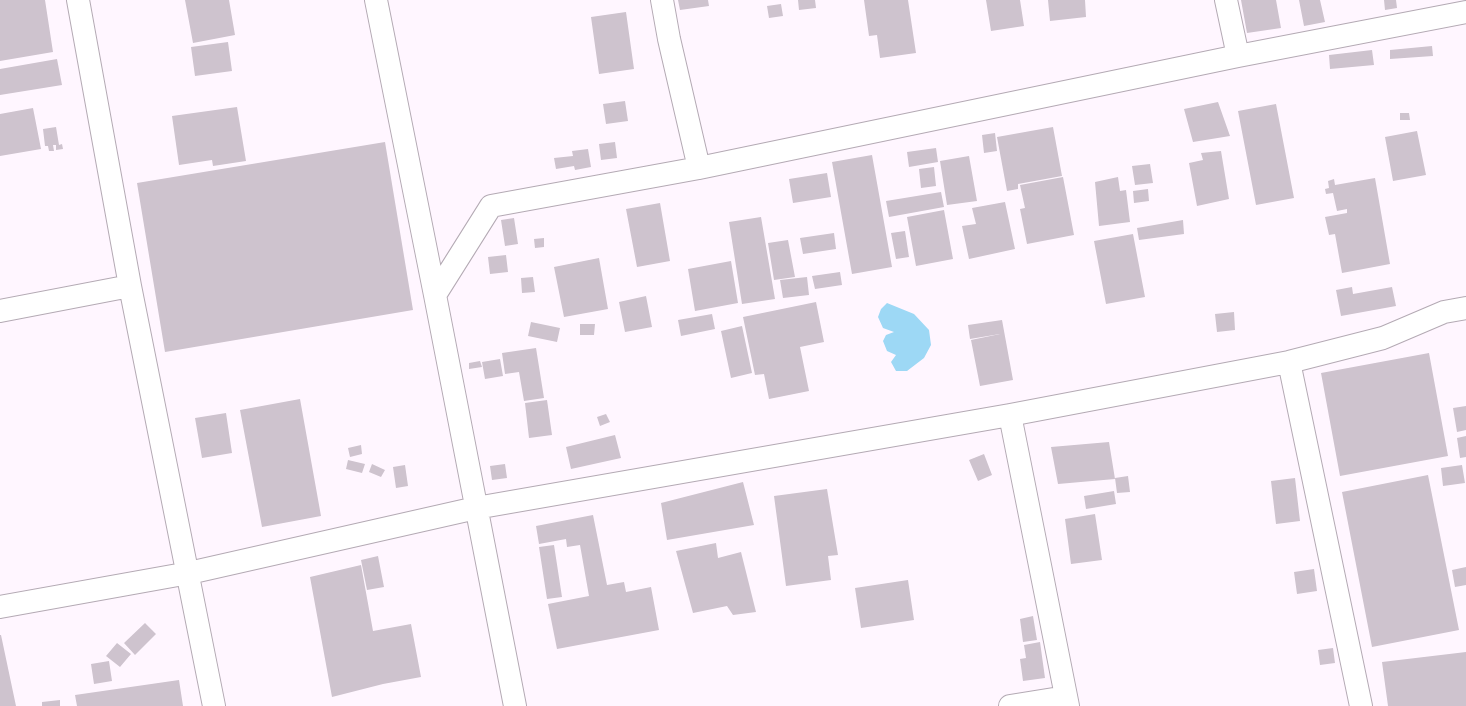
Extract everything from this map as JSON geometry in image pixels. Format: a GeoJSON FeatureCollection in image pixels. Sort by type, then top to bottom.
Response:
{"type":"FeatureCollection","features":[{"type":"Feature","properties":{"kind":"street"},"geometry":{"type":"LineString","coordinates":[[78,0],[130,286],[189,573],[214,706]]}},
{"type":"Feature","properties":{"kind":"street"},"geometry":{"type":"LineString","coordinates":[[376,0],[515,706]]}},
{"type":"Feature","properties":{"kind":"street"},"geometry":{"type":"LineString","coordinates":[[662,0],[669,39],[699,168]]}},
{"type":"Feature","properties":{"kind":"street"},"geometry":{"type":"LineString","coordinates":[[1226,0],[1238,56]]}},
{"type":"Feature","properties":{"kind":"street"},"geometry":{"type":"LineString","coordinates":[[435,295],[491,206],[699,168],[1238,56],[1466,12]]}},
{"type":"Feature","properties":{"kind":"street"},"geometry":{"type":"LineString","coordinates":[[0,311],[130,286]]}},
{"type":"Feature","properties":{"kind":"street"},"geometry":{"type":"LineString","coordinates":[[0,607],[189,573],[476,508],[1010,415],[1289,362],[1383,338],[1444,312],[1466,308]]}},
{"type":"Feature","properties":{"kind":"street"},"geometry":{"type":"LineString","coordinates":[[1289,362],[1361,706]]}},
{"type":"Feature","properties":{"kind":"street"},"geometry":{"type":"LineString","coordinates":[[1010,415],[1067,701],[1010,706]]}},
{"type":"Feature","properties":{"kind":"water"},"geometry":{"type":"Polygon","coordinates":[[[887,303],[914,314],[929,330],[931,345],[924,358],[907,371],[896,371],[891,362],[896,355],[887,351],[883,341],[886,335],[894,332],[883,328],[878,317],[881,309],[887,303]]]}},
{"type":"Feature","properties":{"kind":"building"},"geometry":{"type":"Polygon","coordinates":[[[0,0],[45,0],[53,52],[0,61],[0,0]]]}},
{"type":"Feature","properties":{"kind":"building"},"geometry":{"type":"Polygon","coordinates":[[[185,0],[229,0],[235,35],[193,43],[185,0]]]}},
{"type":"Feature","properties":{"kind":"building"},"geometry":{"type":"Polygon","coordinates":[[[678,0],[708,0],[709,6],[680,10],[678,0]]]}},
{"type":"Feature","properties":{"kind":"building"},"geometry":{"type":"Polygon","coordinates":[[[798,0],[815,0],[816,8],[799,10],[798,0]]]}},
{"type":"Feature","properties":{"kind":"building"},"geometry":{"type":"Polygon","coordinates":[[[864,0],[908,0],[916,53],[880,58],[877,35],[869,36],[864,0]]]}},
{"type":"Feature","properties":{"kind":"building"},"geometry":{"type":"Polygon","coordinates":[[[986,0],[1020,0],[1024,26],[991,31],[986,0]]]}},
{"type":"Feature","properties":{"kind":"building"},"geometry":{"type":"Polygon","coordinates":[[[1048,0],[1085,0],[1086,17],[1050,21],[1048,0]]]}},
{"type":"Feature","properties":{"kind":"building"},"geometry":{"type":"Polygon","coordinates":[[[1241,0],[1276,0],[1281,28],[1247,33],[1241,0]]]}},
{"type":"Feature","properties":{"kind":"building"},"geometry":{"type":"Polygon","coordinates":[[[1299,0],[1320,0],[1325,22],[1304,26],[1299,0]]]}},
{"type":"Feature","properties":{"kind":"building"},"geometry":{"type":"Polygon","coordinates":[[[1384,0],[1396,0],[1397,8],[1385,10],[1384,0]]]}},
{"type":"Feature","properties":{"kind":"building"},"geometry":{"type":"Polygon","coordinates":[[[781,4],[783,16],[769,18],[767,6],[781,4]]]}},
{"type":"Feature","properties":{"kind":"building"},"geometry":{"type":"Polygon","coordinates":[[[626,12],[634,69],[599,74],[591,17],[626,12]]]}},
{"type":"Feature","properties":{"kind":"building"},"geometry":{"type":"Polygon","coordinates":[[[228,42],[232,71],[195,76],[191,47],[228,42]]]}},
{"type":"Feature","properties":{"kind":"building"},"geometry":{"type":"Polygon","coordinates":[[[1432,46],[1433,56],[1390,59],[1390,50],[1432,46]]]}},
{"type":"Feature","properties":{"kind":"building"},"geometry":{"type":"Polygon","coordinates":[[[1372,50],[1374,65],[1330,69],[1329,55],[1372,50]]]}},
{"type":"Feature","properties":{"kind":"building"},"geometry":{"type":"Polygon","coordinates":[[[57,59],[62,85],[0,95],[0,69],[57,59]]]}},
{"type":"Feature","properties":{"kind":"building"},"geometry":{"type":"Polygon","coordinates":[[[625,101],[628,121],[606,124],[603,104],[625,101]]]}},
{"type":"Feature","properties":{"kind":"building"},"geometry":{"type":"Polygon","coordinates":[[[1218,102],[1230,136],[1193,142],[1184,109],[1218,102]]]}},
{"type":"Feature","properties":{"kind":"building"},"geometry":{"type":"Polygon","coordinates":[[[1276,104],[1294,198],[1256,205],[1238,111],[1276,104]]]}},
{"type":"Feature","properties":{"kind":"building"},"geometry":{"type":"Polygon","coordinates":[[[237,107],[246,161],[213,166],[212,160],[179,165],[172,116],[237,107]]]}},
{"type":"Feature","properties":{"kind":"building"},"geometry":{"type":"Polygon","coordinates":[[[33,108],[41,149],[0,156],[0,114],[33,108]]]}},
{"type":"Feature","properties":{"kind":"building"},"geometry":{"type":"Polygon","coordinates":[[[1400,113],[1409,113],[1410,120],[1400,120],[1400,113]]]}},
{"type":"Feature","properties":{"kind":"building"},"geometry":{"type":"Polygon","coordinates":[[[56,127],[59,145],[62,144],[63,149],[56,150],[56,145],[53,145],[54,151],[49,151],[48,146],[45,146],[43,129],[56,127]]]}},
{"type":"Feature","properties":{"kind":"building"},"geometry":{"type":"Polygon","coordinates":[[[1053,127],[1062,176],[1018,184],[1018,189],[1007,191],[997,137],[1053,127]]]}},
{"type":"Feature","properties":{"kind":"building"},"geometry":{"type":"Polygon","coordinates":[[[1417,131],[1426,175],[1393,181],[1385,137],[1417,131]]]}},
{"type":"Feature","properties":{"kind":"building"},"geometry":{"type":"Polygon","coordinates":[[[995,133],[997,151],[984,153],[982,135],[995,133]]]}},
{"type":"Feature","properties":{"kind":"building"},"geometry":{"type":"Polygon","coordinates":[[[385,142],[413,310],[165,352],[137,183],[385,142]]]}},
{"type":"Feature","properties":{"kind":"building"},"geometry":{"type":"Polygon","coordinates":[[[615,142],[617,158],[601,160],[599,144],[615,142]]]}},
{"type":"Feature","properties":{"kind":"building"},"geometry":{"type":"Polygon","coordinates":[[[936,148],[938,162],[909,167],[907,152],[936,148]]]}},
{"type":"Feature","properties":{"kind":"building"},"geometry":{"type":"Polygon","coordinates":[[[588,149],[591,167],[575,170],[574,166],[556,169],[554,158],[573,156],[572,151],[588,149]]]}},
{"type":"Feature","properties":{"kind":"building"},"geometry":{"type":"Polygon","coordinates":[[[1221,151],[1229,199],[1197,206],[1189,163],[1203,160],[1201,153],[1221,151]]]}},
{"type":"Feature","properties":{"kind":"building"},"geometry":{"type":"Polygon","coordinates":[[[872,155],[892,267],[852,274],[832,162],[872,155]]]}},
{"type":"Feature","properties":{"kind":"building"},"geometry":{"type":"Polygon","coordinates":[[[969,156],[977,201],[947,205],[940,161],[969,156]]]}},
{"type":"Feature","properties":{"kind":"building"},"geometry":{"type":"Polygon","coordinates":[[[1150,164],[1153,183],[1135,185],[1132,166],[1150,164]]]}},
{"type":"Feature","properties":{"kind":"building"},"geometry":{"type":"Polygon","coordinates":[[[934,167],[936,186],[921,188],[919,169],[934,167]]]}},
{"type":"Feature","properties":{"kind":"building"},"geometry":{"type":"Polygon","coordinates":[[[827,173],[831,197],[793,203],[789,179],[827,173]]]}},
{"type":"Feature","properties":{"kind":"building"},"geometry":{"type":"Polygon","coordinates":[[[1063,177],[1074,235],[1027,244],[1020,209],[1025,208],[1020,185],[1063,177]]]}},
{"type":"Feature","properties":{"kind":"building"},"geometry":{"type":"Polygon","coordinates":[[[1118,177],[1120,191],[1126,190],[1130,222],[1099,226],[1095,182],[1118,177]]]}},
{"type":"Feature","properties":{"kind":"building"},"geometry":{"type":"Polygon","coordinates":[[[1375,178],[1390,264],[1342,273],[1335,234],[1329,235],[1325,217],[1347,213],[1347,209],[1337,211],[1333,193],[1326,194],[1325,189],[1329,188],[1328,181],[1334,179],[1335,185],[1375,178]]]}},
{"type":"Feature","properties":{"kind":"building"},"geometry":{"type":"Polygon","coordinates":[[[1148,189],[1149,201],[1134,203],[1133,191],[1148,189]]]}},
{"type":"Feature","properties":{"kind":"building"},"geometry":{"type":"Polygon","coordinates":[[[941,192],[944,207],[889,217],[886,201],[941,192]]]}},
{"type":"Feature","properties":{"kind":"building"},"geometry":{"type":"Polygon","coordinates":[[[1005,202],[1015,249],[969,259],[962,226],[976,224],[972,208],[1005,202]]]}},
{"type":"Feature","properties":{"kind":"building"},"geometry":{"type":"Polygon","coordinates":[[[660,203],[670,261],[637,267],[626,209],[660,203]]]}},
{"type":"Feature","properties":{"kind":"building"},"geometry":{"type":"Polygon","coordinates":[[[944,210],[953,259],[916,266],[907,217],[944,210]]]}},
{"type":"Feature","properties":{"kind":"building"},"geometry":{"type":"Polygon","coordinates":[[[761,217],[775,299],[742,304],[729,222],[761,217]]]}},
{"type":"Feature","properties":{"kind":"building"},"geometry":{"type":"Polygon","coordinates":[[[514,218],[518,244],[505,246],[501,220],[514,218]]]}},
{"type":"Feature","properties":{"kind":"building"},"geometry":{"type":"Polygon","coordinates":[[[1183,220],[1184,234],[1139,240],[1137,228],[1183,220]]]}},
{"type":"Feature","properties":{"kind":"building"},"geometry":{"type":"Polygon","coordinates":[[[905,231],[909,257],[896,259],[891,233],[905,231]]]}},
{"type":"Feature","properties":{"kind":"building"},"geometry":{"type":"Polygon","coordinates":[[[834,233],[836,249],[803,254],[800,238],[834,233]]]}},
{"type":"Feature","properties":{"kind":"building"},"geometry":{"type":"Polygon","coordinates":[[[1133,234],[1145,297],[1106,304],[1094,241],[1133,234]]]}},
{"type":"Feature","properties":{"kind":"building"},"geometry":{"type":"Polygon","coordinates":[[[544,238],[544,247],[535,248],[534,239],[544,238]]]}},
{"type":"Feature","properties":{"kind":"building"},"geometry":{"type":"Polygon","coordinates":[[[788,240],[795,277],[774,280],[768,243],[788,240]]]}},
{"type":"Feature","properties":{"kind":"building"},"geometry":{"type":"Polygon","coordinates":[[[506,255],[508,272],[490,274],[488,257],[506,255]]]}},
{"type":"Feature","properties":{"kind":"building"},"geometry":{"type":"Polygon","coordinates":[[[599,258],[608,309],[564,317],[554,267],[599,258]]]}},
{"type":"Feature","properties":{"kind":"building"},"geometry":{"type":"Polygon","coordinates":[[[731,261],[738,303],[695,311],[688,269],[731,261]]]}},
{"type":"Feature","properties":{"kind":"building"},"geometry":{"type":"Polygon","coordinates":[[[840,272],[842,285],[815,289],[812,276],[840,272]]]}},
{"type":"Feature","properties":{"kind":"building"},"geometry":{"type":"Polygon","coordinates":[[[533,277],[535,292],[522,293],[521,278],[533,277]]]}},
{"type":"Feature","properties":{"kind":"building"},"geometry":{"type":"Polygon","coordinates":[[[807,277],[809,295],[783,298],[780,280],[807,277]]]}},
{"type":"Feature","properties":{"kind":"building"},"geometry":{"type":"Polygon","coordinates":[[[1352,287],[1353,294],[1392,287],[1396,306],[1341,316],[1336,290],[1352,287]]]}},
{"type":"Feature","properties":{"kind":"building"},"geometry":{"type":"Polygon","coordinates":[[[646,296],[652,327],[625,332],[619,302],[646,296]]]}},
{"type":"Feature","properties":{"kind":"building"},"geometry":{"type":"Polygon","coordinates":[[[816,302],[824,342],[800,347],[809,391],[769,399],[764,374],[755,375],[743,317],[816,302]]]}},
{"type":"Feature","properties":{"kind":"building"},"geometry":{"type":"Polygon","coordinates":[[[1234,312],[1235,330],[1217,332],[1215,314],[1234,312]]]}},
{"type":"Feature","properties":{"kind":"building"},"geometry":{"type":"Polygon","coordinates":[[[712,314],[715,329],[681,336],[678,320],[712,314]]]}},
{"type":"Feature","properties":{"kind":"building"},"geometry":{"type":"Polygon","coordinates":[[[1002,320],[1013,380],[980,386],[971,340],[1000,334],[970,339],[968,325],[1002,320]]]}},
{"type":"Feature","properties":{"kind":"building"},"geometry":{"type":"Polygon","coordinates":[[[531,322],[560,328],[557,342],[528,336],[531,322]]]}},
{"type":"Feature","properties":{"kind":"building"},"geometry":{"type":"Polygon","coordinates":[[[580,324],[595,324],[594,335],[580,335],[580,324]]]}},
{"type":"Feature","properties":{"kind":"building"},"geometry":{"type":"Polygon","coordinates":[[[742,326],[752,373],[731,378],[721,331],[742,326]]]}},
{"type":"Feature","properties":{"kind":"building"},"geometry":{"type":"Polygon","coordinates":[[[536,348],[544,398],[524,401],[519,372],[505,374],[502,353],[536,348]]]}},
{"type":"Feature","properties":{"kind":"building"},"geometry":{"type":"Polygon","coordinates":[[[1429,353],[1448,456],[1340,476],[1321,373],[1429,353]]]}},
{"type":"Feature","properties":{"kind":"building"},"geometry":{"type":"Polygon","coordinates":[[[500,359],[503,376],[485,379],[482,362],[500,359]]]}},
{"type":"Feature","properties":{"kind":"building"},"geometry":{"type":"Polygon","coordinates":[[[480,361],[482,367],[469,369],[469,363],[480,361]]]}},
{"type":"Feature","properties":{"kind":"building"},"geometry":{"type":"Polygon","coordinates":[[[300,399],[321,516],[262,527],[240,410],[300,399]]]}},
{"type":"Feature","properties":{"kind":"building"},"geometry":{"type":"Polygon","coordinates":[[[547,400],[552,435],[529,438],[525,403],[547,400]]]}},
{"type":"Feature","properties":{"kind":"building"},"geometry":{"type":"Polygon","coordinates":[[[1466,406],[1466,430],[1457,432],[1453,408],[1466,406]]]}},
{"type":"Feature","properties":{"kind":"building"},"geometry":{"type":"Polygon","coordinates":[[[226,413],[232,453],[202,458],[195,418],[226,413]]]}},
{"type":"Feature","properties":{"kind":"building"},"geometry":{"type":"Polygon","coordinates":[[[606,414],[610,422],[600,426],[597,417],[606,414]]]}},
{"type":"Feature","properties":{"kind":"building"},"geometry":{"type":"Polygon","coordinates":[[[615,435],[621,458],[571,469],[566,447],[615,435]]]}},
{"type":"Feature","properties":{"kind":"building"},"geometry":{"type":"Polygon","coordinates":[[[1466,436],[1466,457],[1460,458],[1457,438],[1466,436]]]}},
{"type":"Feature","properties":{"kind":"building"},"geometry":{"type":"Polygon","coordinates":[[[1109,442],[1115,479],[1058,484],[1051,447],[1109,442]]]}},
{"type":"Feature","properties":{"kind":"building"},"geometry":{"type":"Polygon","coordinates":[[[361,445],[362,454],[350,457],[348,448],[361,445]]]}},
{"type":"Feature","properties":{"kind":"building"},"geometry":{"type":"Polygon","coordinates":[[[984,454],[992,475],[978,481],[969,460],[984,454]]]}},
{"type":"Feature","properties":{"kind":"building"},"geometry":{"type":"Polygon","coordinates":[[[348,460],[365,464],[362,473],[346,469],[348,460]]]}},
{"type":"Feature","properties":{"kind":"building"},"geometry":{"type":"Polygon","coordinates":[[[372,464],[385,470],[381,477],[369,472],[372,464]]]}},
{"type":"Feature","properties":{"kind":"building"},"geometry":{"type":"Polygon","coordinates":[[[505,464],[507,478],[492,480],[490,466],[505,464]]]}},
{"type":"Feature","properties":{"kind":"building"},"geometry":{"type":"Polygon","coordinates":[[[405,465],[408,486],[396,488],[393,467],[405,465]]]}},
{"type":"Feature","properties":{"kind":"building"},"geometry":{"type":"Polygon","coordinates":[[[1462,465],[1465,483],[1443,486],[1441,468],[1462,465]]]}},
{"type":"Feature","properties":{"kind":"building"},"geometry":{"type":"Polygon","coordinates":[[[1428,475],[1459,630],[1372,647],[1342,492],[1428,475]]]}},
{"type":"Feature","properties":{"kind":"building"},"geometry":{"type":"Polygon","coordinates":[[[1128,476],[1130,492],[1117,493],[1115,478],[1128,476]]]}},
{"type":"Feature","properties":{"kind":"building"},"geometry":{"type":"Polygon","coordinates":[[[1295,478],[1300,521],[1276,524],[1271,481],[1295,478]]]}},
{"type":"Feature","properties":{"kind":"building"},"geometry":{"type":"Polygon","coordinates":[[[743,482],[754,525],[667,540],[661,503],[743,482]]]}},
{"type":"Feature","properties":{"kind":"building"},"geometry":{"type":"Polygon","coordinates":[[[827,489],[838,555],[828,556],[831,580],[786,586],[774,496],[827,489]]]}},
{"type":"Feature","properties":{"kind":"building"},"geometry":{"type":"Polygon","coordinates":[[[1114,491],[1116,504],[1086,509],[1084,496],[1114,491]]]}},
{"type":"Feature","properties":{"kind":"building"},"geometry":{"type":"Polygon","coordinates":[[[1095,514],[1102,560],[1071,564],[1065,519],[1095,514]]]}},
{"type":"Feature","properties":{"kind":"building"},"geometry":{"type":"Polygon","coordinates":[[[593,515],[607,585],[624,582],[626,592],[651,587],[659,630],[557,649],[548,604],[589,596],[580,545],[567,547],[566,539],[539,544],[536,526],[593,515]]]}},
{"type":"Feature","properties":{"kind":"building"},"geometry":{"type":"Polygon","coordinates":[[[716,543],[718,558],[741,552],[756,612],[733,615],[727,606],[693,613],[676,551],[716,543]]]}},
{"type":"Feature","properties":{"kind":"building"},"geometry":{"type":"Polygon","coordinates":[[[554,545],[562,597],[547,599],[539,547],[554,545]]]}},
{"type":"Feature","properties":{"kind":"building"},"geometry":{"type":"Polygon","coordinates":[[[378,556],[384,587],[367,590],[361,560],[378,556]]]}},
{"type":"Feature","properties":{"kind":"building"},"geometry":{"type":"Polygon","coordinates":[[[361,565],[373,631],[411,624],[421,677],[383,684],[332,697],[310,577],[361,565]]]}},
{"type":"Feature","properties":{"kind":"building"},"geometry":{"type":"Polygon","coordinates":[[[1466,567],[1466,585],[1455,587],[1452,570],[1466,567]]]}},
{"type":"Feature","properties":{"kind":"building"},"geometry":{"type":"Polygon","coordinates":[[[1314,569],[1317,591],[1297,594],[1294,572],[1314,569]]]}},
{"type":"Feature","properties":{"kind":"building"},"geometry":{"type":"Polygon","coordinates":[[[908,580],[914,620],[861,628],[855,588],[908,580]]]}},
{"type":"Feature","properties":{"kind":"building"},"geometry":{"type":"Polygon","coordinates":[[[1033,616],[1037,640],[1023,642],[1020,619],[1033,616]]]}},
{"type":"Feature","properties":{"kind":"building"},"geometry":{"type":"Polygon","coordinates":[[[145,623],[156,634],[135,655],[124,643],[145,623]]]}},
{"type":"Feature","properties":{"kind":"building"},"geometry":{"type":"Polygon","coordinates":[[[1,635],[16,706],[0,706],[1,635]]]}},
{"type":"Feature","properties":{"kind":"building"},"geometry":{"type":"Polygon","coordinates":[[[1040,642],[1045,678],[1023,681],[1020,659],[1026,658],[1024,645],[1040,642]]]}},
{"type":"Feature","properties":{"kind":"building"},"geometry":{"type":"Polygon","coordinates":[[[117,643],[131,654],[120,667],[106,656],[117,643]]]}},
{"type":"Feature","properties":{"kind":"building"},"geometry":{"type":"Polygon","coordinates":[[[1333,648],[1335,663],[1320,665],[1318,650],[1333,648]]]}},
{"type":"Feature","properties":{"kind":"building"},"geometry":{"type":"Polygon","coordinates":[[[1466,652],[1466,706],[1388,706],[1382,662],[1466,652]]]}},
{"type":"Feature","properties":{"kind":"building"},"geometry":{"type":"Polygon","coordinates":[[[109,661],[112,681],[94,684],[91,664],[109,661]]]}},
{"type":"Feature","properties":{"kind":"building"},"geometry":{"type":"Polygon","coordinates":[[[179,680],[183,706],[77,706],[75,695],[179,680]]]}},
{"type":"Feature","properties":{"kind":"building"},"geometry":{"type":"Polygon","coordinates":[[[60,700],[60,706],[42,706],[42,702],[60,700]]]}}]}
